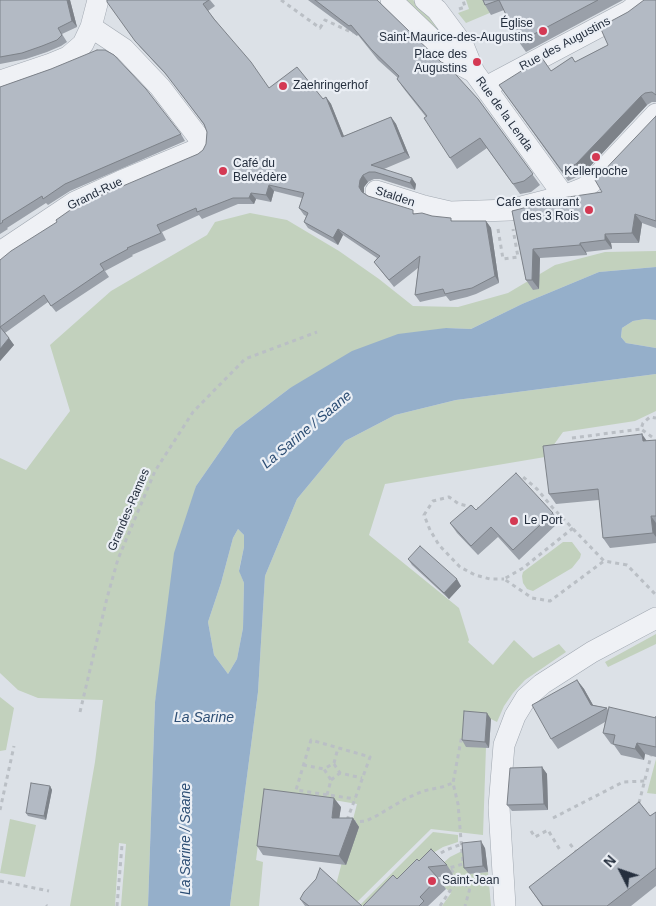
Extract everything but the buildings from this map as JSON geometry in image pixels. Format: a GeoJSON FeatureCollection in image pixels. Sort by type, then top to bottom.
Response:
{"type":"FeatureCollection","features":[{"type":"Feature","properties":{"kind":"street"},"geometry":{"type":"LineString","coordinates":[[0,81],[68,57],[83,44],[91,27],[98,0]]}},
{"type":"Feature","properties":{"kind":"street","name":"Rue de la Lenda"},"geometry":{"type":"LineString","coordinates":[[391,0],[457,63],[480,79],[564,196]]}},
{"type":"Feature","properties":{"kind":"street"},"geometry":{"type":"LineString","coordinates":[[425,0],[436,10],[463,45],[480,79]]}},
{"type":"Feature","properties":{"kind":"street","name":"Rue des Augustins"},"geometry":{"type":"LineString","coordinates":[[480,79],[629,11],[643,0]]}},
{"type":"Feature","properties":{"kind":"street","name":"Grand-Rue"},"geometry":{"type":"LineString","coordinates":[[0,252],[75,202],[198,149],[199,138],[160,87],[124,49],[91,27]]}},
{"type":"Feature","properties":{"kind":"street","name":"Stalden"},"geometry":{"type":"LineString","coordinates":[[376,191],[450,212],[503,211],[564,196],[591,183],[656,114]]}},
{"type":"Feature","properties":{"kind":"street"},"geometry":{"type":"LineString","coordinates":[[505,906],[499,807],[504,745],[515,716],[526,698],[542,684],[592,652],[656,618]]}},
{"type":"Feature","properties":{"kind":"path"},"geometry":{"type":"LineString","coordinates":[[281,0],[320,28],[325,20],[356,34]]}},
{"type":"Feature","properties":{"kind":"path"},"geometry":{"type":"LineString","coordinates":[[463,0],[465,7],[463,8]]}},
{"type":"Feature","properties":{"kind":"path"},"geometry":{"type":"LineString","coordinates":[[503,211],[518,256],[502,259],[503,211]]}},
{"type":"Feature","properties":{"kind":"path","name":"Grandes-Rames"},"geometry":{"type":"LineString","coordinates":[[80,712],[118,559],[155,471],[193,412],[245,359],[317,332]]}},
{"type":"Feature","properties":{"kind":"path"},"geometry":{"type":"LineString","coordinates":[[640,429],[643,423],[650,418],[656,418]]}},
{"type":"Feature","properties":{"kind":"path"},"geometry":{"type":"LineString","coordinates":[[572,438],[640,429],[652,437]]}},
{"type":"Feature","properties":{"kind":"path"},"geometry":{"type":"LineString","coordinates":[[510,484],[522,476],[604,561],[627,565],[656,595]]}},
{"type":"Feature","properties":{"kind":"path"},"geometry":{"type":"LineString","coordinates":[[482,510],[459,504],[449,497],[433,501],[424,516],[438,545],[460,567],[475,575],[490,579],[504,579],[523,568],[573,528]]}},
{"type":"Feature","properties":{"kind":"path"},"geometry":{"type":"LineString","coordinates":[[504,579],[532,598],[550,600],[604,561]]}},
{"type":"Feature","properties":{"kind":"path"},"geometry":{"type":"LineString","coordinates":[[463,732],[456,759],[453,782],[458,804],[463,864],[449,868],[457,876],[458,880],[470,888],[465,906]]}},
{"type":"Feature","properties":{"kind":"path"},"geometry":{"type":"LineString","coordinates":[[355,799],[296,790],[310,740],[370,757],[362,778],[355,799],[346,823],[366,821],[378,816],[405,799],[423,791],[442,787],[453,782]]}},
{"type":"Feature","properties":{"kind":"path"},"geometry":{"type":"LineString","coordinates":[[0,810],[14,746]]}},
{"type":"Feature","properties":{"kind":"path"},"geometry":{"type":"LineString","coordinates":[[639,803],[654,746]]}},
{"type":"Feature","properties":{"kind":"path"},"geometry":{"type":"LineString","coordinates":[[324,770],[334,763],[338,748]]}},
{"type":"Feature","properties":{"kind":"path"},"geometry":{"type":"LineString","coordinates":[[334,763],[340,773],[362,778]]}},
{"type":"Feature","properties":{"kind":"path"},"geometry":{"type":"LineString","coordinates":[[303,765],[324,770],[331,780]]}},
{"type":"Feature","properties":{"kind":"path"},"geometry":{"type":"LineString","coordinates":[[327,795],[331,780],[340,773]]}},
{"type":"Feature","properties":{"kind":"path"},"geometry":{"type":"LineString","coordinates":[[554,818],[623,782],[645,781]]}},
{"type":"Feature","properties":{"kind":"path"},"geometry":{"type":"LineString","coordinates":[[531,831],[534,837],[548,830],[560,850]]}},
{"type":"Feature","properties":{"kind":"path"},"geometry":{"type":"LineString","coordinates":[[427,862],[446,850],[461,844],[469,844]]}},
{"type":"Feature","properties":{"kind":"path"},"geometry":{"type":"LineString","coordinates":[[570,844],[580,857]]}},
{"type":"Feature","properties":{"kind":"path"},"geometry":{"type":"LineString","coordinates":[[117,906],[122,845]]}},
{"type":"Feature","properties":{"kind":"path"},"geometry":{"type":"LineString","coordinates":[[440,906],[458,880]]}},
{"type":"Feature","properties":{"kind":"path"},"geometry":{"type":"LineString","coordinates":[[0,881],[49,891]]}},
{"type":"Feature","properties":{"kind":"green space"},"geometry":{"type":"Polygon","coordinates":[[[400,0],[413,0],[417,3],[456,48],[400,0]]]}},
{"type":"Feature","properties":{"kind":"green space"},"geometry":{"type":"Polygon","coordinates":[[[466,0],[488,0],[492,12],[466,23],[458,13],[469,9],[466,0]]]}},
{"type":"Feature","properties":{"kind":"green space"},"geometry":{"type":"Polygon","coordinates":[[[250,213],[287,220],[339,251],[413,306],[458,307],[508,293],[555,265],[605,252],[656,251],[656,267],[599,272],[522,304],[471,329],[446,328],[290,388],[235,430],[196,486],[155,702],[148,906],[121,906],[126,844],[119,843],[115,906],[70,906],[95,762],[103,700],[38,698],[18,690],[0,673],[0,458],[26,470],[70,411],[50,345],[111,291],[207,235],[215,222],[250,213]]]}},
{"type":"Feature","properties":{"kind":"green space"},"geometry":{"type":"Polygon","coordinates":[[[656,320],[656,348],[626,343],[621,337],[622,328],[633,321],[656,320]]]}},
{"type":"Feature","properties":{"kind":"green space"},"geometry":{"type":"Polygon","coordinates":[[[656,374],[656,411],[635,421],[563,432],[545,457],[385,484],[369,535],[459,608],[468,642],[493,665],[514,640],[533,658],[559,644],[566,652],[525,680],[504,706],[497,722],[491,719],[486,747],[483,835],[431,829],[356,903],[336,885],[357,804],[293,793],[264,798],[256,860],[263,862],[259,906],[230,906],[258,692],[265,576],[297,499],[345,441],[395,415],[456,400],[656,374]]]}},
{"type":"Feature","properties":{"kind":"green space"},"geometry":{"type":"Polygon","coordinates":[[[238,529],[244,535],[244,547],[239,570],[244,583],[243,628],[237,659],[228,674],[214,655],[208,622],[233,538],[238,529]]]}},
{"type":"Feature","properties":{"kind":"green space"},"geometry":{"type":"Polygon","coordinates":[[[563,542],[572,542],[581,554],[580,558],[572,568],[533,591],[527,589],[523,583],[523,572],[563,542]]]}},
{"type":"Feature","properties":{"kind":"green space"},"geometry":{"type":"Polygon","coordinates":[[[656,634],[656,644],[608,667],[605,662],[656,634]]]}},
{"type":"Feature","properties":{"kind":"green space"},"geometry":{"type":"Polygon","coordinates":[[[0,697],[14,708],[6,750],[0,751],[0,697]]]}},
{"type":"Feature","properties":{"kind":"green space"},"geometry":{"type":"Polygon","coordinates":[[[656,759],[656,794],[647,793],[656,759]]]}},
{"type":"Feature","properties":{"kind":"green space"},"geometry":{"type":"Polygon","coordinates":[[[10,819],[36,825],[25,877],[0,873],[10,819]]]}},
{"type":"Feature","properties":{"kind":"green space"},"geometry":{"type":"Polygon","coordinates":[[[433,832],[458,835],[458,842],[443,847],[418,862],[364,906],[359,906],[433,832]]]}},
{"type":"Feature","properties":{"kind":"green space"},"geometry":{"type":"Polygon","coordinates":[[[466,849],[469,874],[488,872],[491,906],[442,906],[451,893],[444,887],[455,876],[442,864],[450,857],[466,849]]]}},
{"type":"Feature","properties":{"kind":"water","name":"La Sarine"},"geometry":{"type":"Polygon","coordinates":[[[656,267],[656,320],[633,321],[622,328],[621,337],[626,343],[656,348],[656,374],[456,400],[395,415],[345,441],[297,499],[265,576],[258,692],[230,906],[148,906],[155,702],[174,553],[196,486],[235,430],[290,388],[352,351],[398,334],[446,328],[471,329],[522,304],[599,272],[656,267]],[[238,529],[233,538],[208,622],[214,655],[228,674],[237,659],[243,628],[244,583],[239,571],[244,547],[244,535],[238,529]]]}},
{"type":"Feature","properties":{"kind":"place","name":"Église Saint-Maurice-des-Augustins"},"geometry":{"type":"Point","coordinates":[543,31]}},
{"type":"Feature","properties":{"kind":"place","name":"Place des Augustins"},"geometry":{"type":"Point","coordinates":[477,62]}},
{"type":"Feature","properties":{"kind":"place","name":"Zaehringerhof"},"geometry":{"type":"Point","coordinates":[283,86]}},
{"type":"Feature","properties":{"kind":"place","name":"Kellerpoche"},"geometry":{"type":"Point","coordinates":[596,157]}},
{"type":"Feature","properties":{"kind":"place","name":"Café du Belvédère"},"geometry":{"type":"Point","coordinates":[223,171]}},
{"type":"Feature","properties":{"kind":"place","name":"Cafe restaurant des 3 Rois"},"geometry":{"type":"Point","coordinates":[589,210]}},
{"type":"Feature","properties":{"kind":"place","name":"Le Port"},"geometry":{"type":"Point","coordinates":[514,521]}},
{"type":"Feature","properties":{"kind":"place","name":"Saint-Jean"},"geometry":{"type":"Point","coordinates":[432,881]}},
{"type":"Feature","properties":{"kind":"water label","name":"La Sarine / Saane"},"geometry":{"type":"Point","coordinates":[307,430]}},
{"type":"Feature","properties":{"kind":"water label","name":"La Sarine / Saane"},"geometry":{"type":"Point","coordinates":[186,839]}}]}
